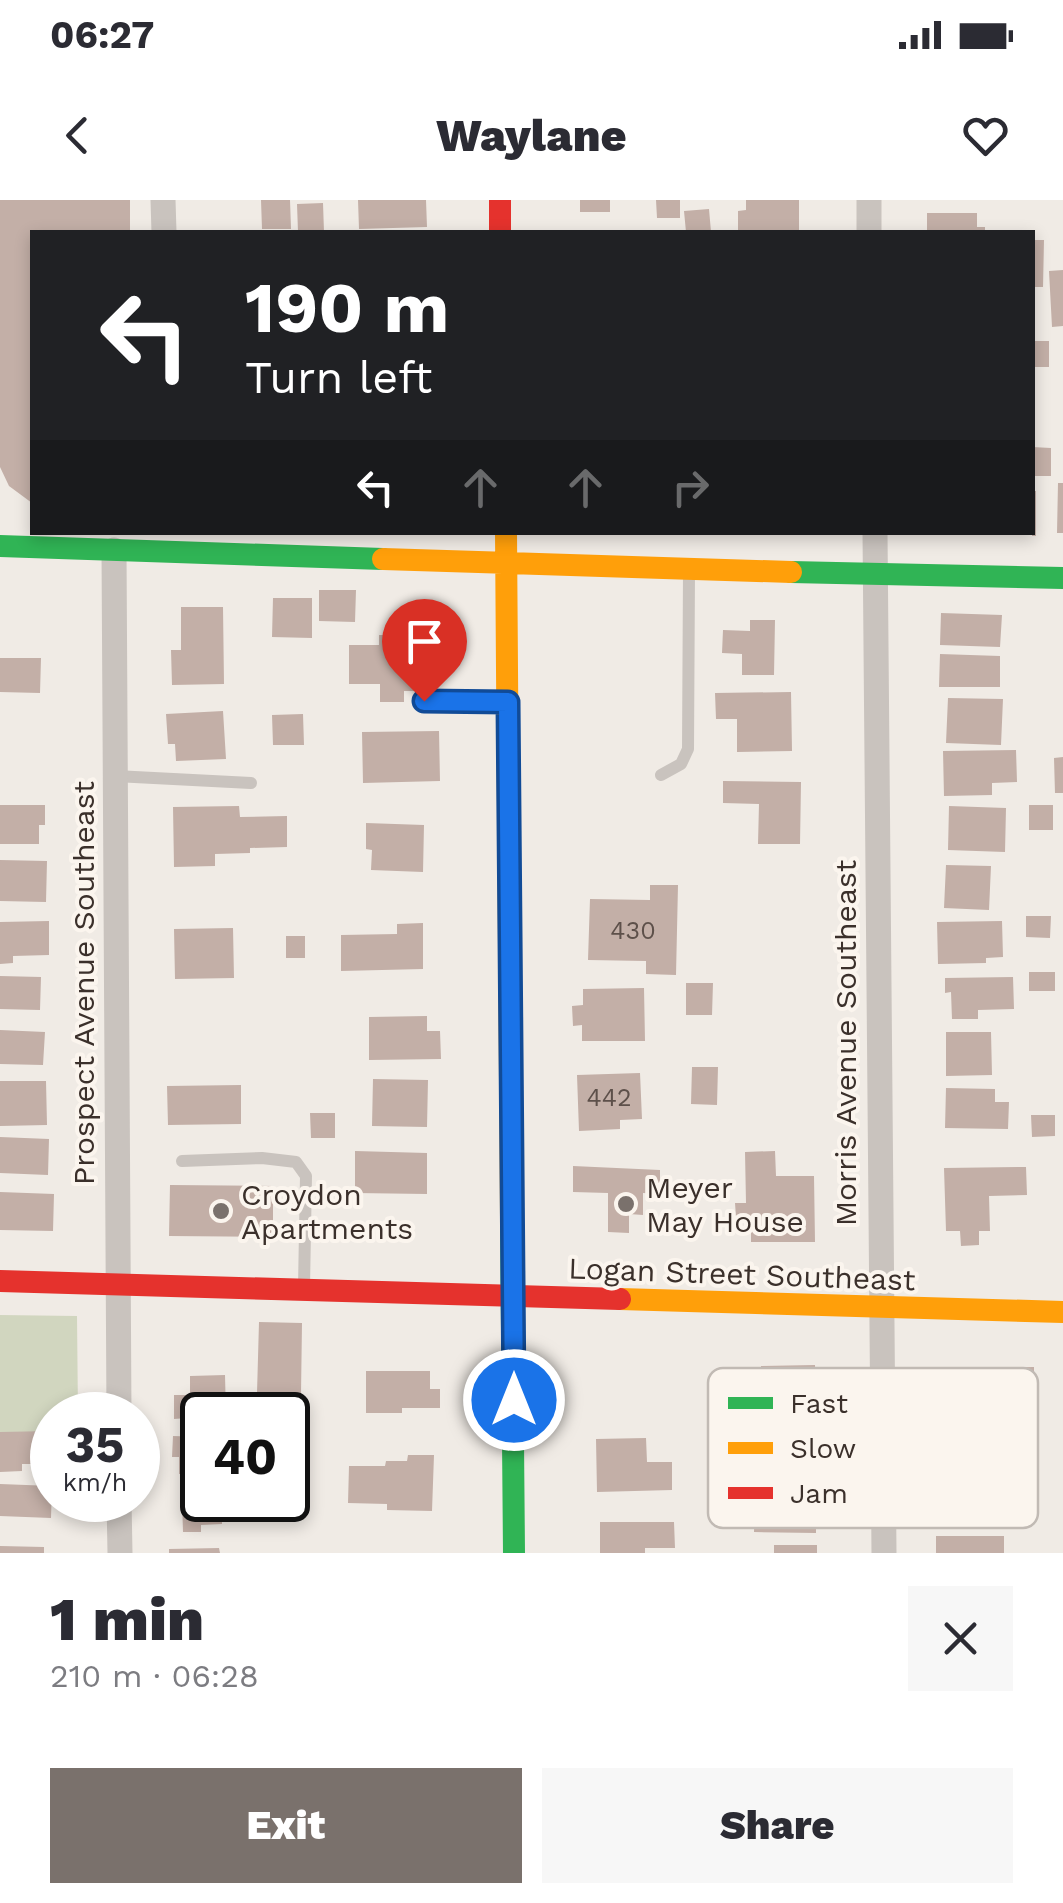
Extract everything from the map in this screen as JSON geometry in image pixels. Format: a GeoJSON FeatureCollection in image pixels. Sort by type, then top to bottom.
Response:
{"type":"FeatureCollection","features":[{"type":"Feature","properties":{"kind":"street"},"geometry":{"type":"LineString","coordinates":[[163,200],[164,230]]}},
{"type":"Feature","properties":{"kind":"street"},"geometry":{"type":"LineString","coordinates":[[500,200],[500,230]]}},
{"type":"Feature","properties":{"kind":"street"},"geometry":{"type":"LineString","coordinates":[[869,200],[869,230]]}},
{"type":"Feature","properties":{"kind":"street"},"geometry":{"type":"LineString","coordinates":[[506,535],[514,1553]]}},
{"type":"Feature","properties":{"kind":"street","name":"Morris Avenue Southeast"},"geometry":{"type":"LineString","coordinates":[[874,535],[882,1368]]}},
{"type":"Feature","properties":{"kind":"street"},"geometry":{"type":"LineString","coordinates":[[0,546],[114,550],[170,543],[506,564],[1063,578]]}},
{"type":"Feature","properties":{"kind":"street","name":"Prospect Avenue Southeast"},"geometry":{"type":"LineString","coordinates":[[114,550],[119,1392]]}},
{"type":"Feature","properties":{"kind":"street","name":"Logan Street Southeast"},"geometry":{"type":"LineString","coordinates":[[0,1280],[1063,1312]]}},
{"type":"Feature","properties":{"kind":"street"},"geometry":{"type":"LineString","coordinates":[[119,1522],[120,1553]]}},
{"type":"Feature","properties":{"kind":"street","name":"Morris Avenue Southeast"},"geometry":{"type":"LineString","coordinates":[[884,1528],[884,1553]]}},
{"type":"Feature","properties":{"kind":"lane"},"geometry":{"type":"LineString","coordinates":[[660,776],[681,764],[688,749],[689,569]]}},
{"type":"Feature","properties":{"kind":"lane"},"geometry":{"type":"LineString","coordinates":[[424,701],[508,702]]}},
{"type":"Feature","properties":{"kind":"lane"},"geometry":{"type":"LineString","coordinates":[[115,776],[251,783]]}},
{"type":"Feature","properties":{"kind":"lane"},"geometry":{"type":"LineString","coordinates":[[182,1161],[262,1158],[296,1162],[306,1176],[304,1290]]}},
{"type":"Feature","properties":{"kind":"green space"},"geometry":{"type":"Polygon","coordinates":[[[0,1315],[77,1316],[78,1392],[30,1392],[30,1433],[0,1432],[0,1315]]]}},
{"type":"Feature","properties":{"kind":"building"},"geometry":{"type":"Polygon","coordinates":[[[0,200],[130,200],[130,230],[30,230],[30,502],[9,486],[0,467],[0,200]]]}},
{"type":"Feature","properties":{"kind":"building"},"geometry":{"type":"Polygon","coordinates":[[[261,200],[290,200],[291,229],[262,229],[261,200]]]}},
{"type":"Feature","properties":{"kind":"building"},"geometry":{"type":"Polygon","coordinates":[[[358,200],[426,200],[427,227],[359,229],[358,200]]]}},
{"type":"Feature","properties":{"kind":"building"},"geometry":{"type":"Polygon","coordinates":[[[580,200],[610,200],[610,212],[580,212],[580,200]]]}},
{"type":"Feature","properties":{"kind":"building"},"geometry":{"type":"Polygon","coordinates":[[[656,200],[680,200],[680,218],[657,218],[656,200]]]}},
{"type":"Feature","properties":{"kind":"building"},"geometry":{"type":"Polygon","coordinates":[[[746,200],[799,200],[799,230],[738,230],[738,211],[746,210],[746,200]]]}},
{"type":"Feature","properties":{"kind":"building"},"geometry":{"type":"Polygon","coordinates":[[[323,203],[324,230],[298,230],[297,204],[323,203]]]}},
{"type":"Feature","properties":{"kind":"building"},"geometry":{"type":"Polygon","coordinates":[[[709,209],[711,230],[686,230],[684,211],[709,209]]]}},
{"type":"Feature","properties":{"kind":"building"},"geometry":{"type":"Polygon","coordinates":[[[927,213],[977,213],[977,227],[985,227],[985,230],[927,230],[927,213]]]}},
{"type":"Feature","properties":{"kind":"building"},"geometry":{"type":"Polygon","coordinates":[[[1035,240],[1044,240],[1043,287],[1035,287],[1035,240]]]}},
{"type":"Feature","properties":{"kind":"building"},"geometry":{"type":"Polygon","coordinates":[[[1063,270],[1063,326],[1052,327],[1049,271],[1063,270]]]}},
{"type":"Feature","properties":{"kind":"building"},"geometry":{"type":"Polygon","coordinates":[[[1035,341],[1049,341],[1049,367],[1035,367],[1035,341]]]}},
{"type":"Feature","properties":{"kind":"building"},"geometry":{"type":"Polygon","coordinates":[[[1035,447],[1051,448],[1051,476],[1035,476],[1035,447]]]}},
{"type":"Feature","properties":{"kind":"building"},"geometry":{"type":"Polygon","coordinates":[[[1058,483],[1063,483],[1063,533],[1057,533],[1058,483]]]}},
{"type":"Feature","properties":{"kind":"building"},"geometry":{"type":"Polygon","coordinates":[[[319,590],[356,590],[355,622],[319,621],[319,590]]]}},
{"type":"Feature","properties":{"kind":"building"},"geometry":{"type":"Polygon","coordinates":[[[273,598],[312,598],[312,638],[272,637],[273,598]]]}},
{"type":"Feature","properties":{"kind":"building"},"geometry":{"type":"Polygon","coordinates":[[[181,607],[223,607],[224,684],[172,685],[171,650],[181,650],[181,607]]]}},
{"type":"Feature","properties":{"kind":"building"},"geometry":{"type":"Polygon","coordinates":[[[941,613],[1002,615],[1000,647],[940,645],[941,613]]]}},
{"type":"Feature","properties":{"kind":"building"},"geometry":{"type":"Polygon","coordinates":[[[750,620],[775,620],[774,675],[742,675],[742,654],[722,653],[723,630],[750,631],[750,620]]]}},
{"type":"Feature","properties":{"kind":"building"},"geometry":{"type":"Polygon","coordinates":[[[379,635],[434,635],[434,679],[427,679],[427,691],[404,691],[404,702],[380,702],[380,684],[349,684],[349,645],[379,645],[379,635]]]}},
{"type":"Feature","properties":{"kind":"building"},"geometry":{"type":"Polygon","coordinates":[[[940,654],[1000,656],[1000,687],[939,687],[940,654]]]}},
{"type":"Feature","properties":{"kind":"building"},"geometry":{"type":"Polygon","coordinates":[[[0,658],[41,658],[40,693],[0,692],[0,658]]]}},
{"type":"Feature","properties":{"kind":"building"},"geometry":{"type":"Polygon","coordinates":[[[791,692],[792,751],[737,752],[737,719],[716,719],[715,693],[791,692]]]}},
{"type":"Feature","properties":{"kind":"building"},"geometry":{"type":"Polygon","coordinates":[[[948,698],[1003,699],[1001,745],[946,743],[948,698]]]}},
{"type":"Feature","properties":{"kind":"building"},"geometry":{"type":"Polygon","coordinates":[[[223,711],[226,759],[176,761],[175,744],[168,744],[166,714],[223,711]]]}},
{"type":"Feature","properties":{"kind":"building"},"geometry":{"type":"Polygon","coordinates":[[[303,714],[304,745],[273,745],[272,715],[303,714]]]}},
{"type":"Feature","properties":{"kind":"building"},"geometry":{"type":"Polygon","coordinates":[[[439,731],[440,781],[363,783],[362,732],[439,731]]]}},
{"type":"Feature","properties":{"kind":"building"},"geometry":{"type":"Polygon","coordinates":[[[1016,750],[1017,782],[992,783],[992,795],[944,796],[943,751],[1016,750]]]}},
{"type":"Feature","properties":{"kind":"building"},"geometry":{"type":"Polygon","coordinates":[[[1063,757],[1063,793],[1055,793],[1054,758],[1063,757]]]}},
{"type":"Feature","properties":{"kind":"building"},"geometry":{"type":"Polygon","coordinates":[[[723,781],[801,782],[800,844],[758,844],[759,804],[723,803],[723,781]]]}},
{"type":"Feature","properties":{"kind":"building"},"geometry":{"type":"Polygon","coordinates":[[[0,805],[45,805],[45,825],[39,825],[39,844],[0,844],[0,805]]]}},
{"type":"Feature","properties":{"kind":"building"},"geometry":{"type":"Polygon","coordinates":[[[1029,805],[1053,805],[1053,830],[1029,830],[1029,805]]]}},
{"type":"Feature","properties":{"kind":"building"},"geometry":{"type":"Polygon","coordinates":[[[239,806],[240,817],[287,816],[287,847],[215,854],[215,866],[174,867],[173,807],[239,806]]]}},
{"type":"Feature","properties":{"kind":"building"},"geometry":{"type":"Polygon","coordinates":[[[949,806],[1006,808],[1005,852],[948,850],[949,806]]]}},
{"type":"Feature","properties":{"kind":"building"},"geometry":{"type":"Polygon","coordinates":[[[366,823],[424,825],[423,872],[371,870],[372,850],[366,849],[366,823]]]}},
{"type":"Feature","properties":{"kind":"building"},"geometry":{"type":"Polygon","coordinates":[[[0,860],[47,861],[46,902],[0,901],[0,860]]]}},
{"type":"Feature","properties":{"kind":"building"},"geometry":{"type":"Polygon","coordinates":[[[946,865],[991,866],[989,910],[944,908],[946,865]]]}},
{"type":"Feature","properties":{"kind":"building"},"geometry":{"type":"Polygon","coordinates":[[[650,885],[678,885],[676,975],[646,974],[646,961],[588,960],[590,899],[650,900],[650,885]]]}},
{"type":"Feature","properties":{"kind":"building"},"geometry":{"type":"Polygon","coordinates":[[[1026,916],[1051,916],[1050,938],[1026,937],[1026,916]]]}},
{"type":"Feature","properties":{"kind":"building"},"geometry":{"type":"Polygon","coordinates":[[[49,921],[49,955],[13,956],[13,963],[0,964],[0,922],[49,921]]]}},
{"type":"Feature","properties":{"kind":"building"},"geometry":{"type":"Polygon","coordinates":[[[1002,921],[1003,957],[986,958],[986,963],[938,964],[937,922],[1002,921]]]}},
{"type":"Feature","properties":{"kind":"building"},"geometry":{"type":"Polygon","coordinates":[[[423,923],[423,969],[341,971],[341,935],[397,934],[397,924],[423,923]]]}},
{"type":"Feature","properties":{"kind":"building"},"geometry":{"type":"Polygon","coordinates":[[[233,928],[234,978],[175,979],[174,929],[233,928]]]}},
{"type":"Feature","properties":{"kind":"building"},"geometry":{"type":"Polygon","coordinates":[[[286,936],[305,936],[305,958],[286,958],[286,936]]]}},
{"type":"Feature","properties":{"kind":"building"},"geometry":{"type":"Polygon","coordinates":[[[1029,972],[1055,972],[1055,991],[1029,991],[1029,972]]]}},
{"type":"Feature","properties":{"kind":"building"},"geometry":{"type":"Polygon","coordinates":[[[0,976],[41,977],[40,1010],[0,1009],[0,976]]]}},
{"type":"Feature","properties":{"kind":"building"},"geometry":{"type":"Polygon","coordinates":[[[1013,977],[1014,1009],[978,1010],[978,1019],[952,1019],[951,992],[945,993],[945,978],[1013,977]]]}},
{"type":"Feature","properties":{"kind":"building"},"geometry":{"type":"Polygon","coordinates":[[[686,983],[713,983],[712,1015],[686,1015],[686,983]]]}},
{"type":"Feature","properties":{"kind":"building"},"geometry":{"type":"Polygon","coordinates":[[[644,988],[645,1041],[582,1041],[582,1025],[573,1026],[572,1006],[583,1005],[583,989],[644,988]]]}},
{"type":"Feature","properties":{"kind":"building"},"geometry":{"type":"Polygon","coordinates":[[[427,1016],[427,1031],[440,1031],[441,1059],[369,1060],[369,1017],[427,1016]]]}},
{"type":"Feature","properties":{"kind":"building"},"geometry":{"type":"Polygon","coordinates":[[[0,1030],[45,1032],[43,1065],[0,1064],[0,1030]]]}},
{"type":"Feature","properties":{"kind":"building"},"geometry":{"type":"Polygon","coordinates":[[[946,1032],[991,1032],[992,1075],[946,1076],[946,1032]]]}},
{"type":"Feature","properties":{"kind":"building"},"geometry":{"type":"Polygon","coordinates":[[[692,1067],[718,1067],[717,1105],[691,1104],[692,1067]]]}},
{"type":"Feature","properties":{"kind":"building"},"geometry":{"type":"Polygon","coordinates":[[[640,1073],[642,1119],[620,1120],[620,1129],[579,1131],[577,1075],[640,1073]]]}},
{"type":"Feature","properties":{"kind":"building"},"geometry":{"type":"Polygon","coordinates":[[[373,1079],[428,1080],[427,1127],[372,1126],[373,1079]]]}},
{"type":"Feature","properties":{"kind":"building"},"geometry":{"type":"Polygon","coordinates":[[[0,1081],[46,1081],[47,1125],[0,1126],[0,1081]]]}},
{"type":"Feature","properties":{"kind":"building"},"geometry":{"type":"Polygon","coordinates":[[[241,1085],[241,1124],[168,1125],[167,1086],[241,1085]]]}},
{"type":"Feature","properties":{"kind":"building"},"geometry":{"type":"Polygon","coordinates":[[[946,1088],[995,1089],[995,1102],[1009,1102],[1008,1129],[945,1128],[946,1088]]]}},
{"type":"Feature","properties":{"kind":"building"},"geometry":{"type":"Polygon","coordinates":[[[310,1113],[335,1113],[335,1138],[311,1138],[310,1113]]]}},
{"type":"Feature","properties":{"kind":"building"},"geometry":{"type":"Polygon","coordinates":[[[1031,1115],[1055,1115],[1055,1136],[1032,1137],[1031,1115]]]}},
{"type":"Feature","properties":{"kind":"building"},"geometry":{"type":"Polygon","coordinates":[[[0,1137],[49,1139],[48,1175],[0,1173],[0,1137]]]}},
{"type":"Feature","properties":{"kind":"building"},"geometry":{"type":"Polygon","coordinates":[[[355,1151],[427,1153],[427,1194],[355,1193],[355,1151]]]}},
{"type":"Feature","properties":{"kind":"building"},"geometry":{"type":"Polygon","coordinates":[[[775,1151],[776,1176],[814,1176],[815,1242],[751,1242],[751,1217],[736,1217],[735,1203],[746,1203],[745,1152],[775,1151]]]}},
{"type":"Feature","properties":{"kind":"building","name":"Meyer May House"},"geometry":{"type":"Polygon","coordinates":[[[573,1166],[660,1170],[660,1194],[643,1193],[643,1215],[629,1214],[629,1233],[608,1232],[608,1193],[573,1192],[573,1166]]]}},
{"type":"Feature","properties":{"kind":"building"},"geometry":{"type":"Polygon","coordinates":[[[1026,1167],[1027,1195],[989,1196],[990,1231],[979,1231],[979,1245],[961,1246],[960,1231],[946,1231],[944,1168],[1026,1167]]]}},
{"type":"Feature","properties":{"kind":"building","name":"Croydon Apartments"},"geometry":{"type":"Polygon","coordinates":[[[170,1185],[273,1186],[273,1237],[169,1236],[170,1185]]]}},
{"type":"Feature","properties":{"kind":"building"},"geometry":{"type":"Polygon","coordinates":[[[0,1192],[54,1194],[53,1231],[0,1230],[0,1192]]]}},
{"type":"Feature","properties":{"kind":"building"},"geometry":{"type":"Polygon","coordinates":[[[259,1322],[302,1323],[301,1392],[257,1392],[259,1322]]]}},
{"type":"Feature","properties":{"kind":"building"},"geometry":{"type":"Polygon","coordinates":[[[815,1365],[815,1368],[761,1368],[815,1365]]]}},
{"type":"Feature","properties":{"kind":"building"},"geometry":{"type":"Polygon","coordinates":[[[366,1371],[430,1371],[430,1389],[440,1389],[440,1408],[366,1413],[366,1371]]]}},
{"type":"Feature","properties":{"kind":"building"},"geometry":{"type":"Polygon","coordinates":[[[225,1375],[225,1392],[190,1392],[190,1376],[225,1375]]]}},
{"type":"Feature","properties":{"kind":"building"},"geometry":{"type":"Polygon","coordinates":[[[174,1395],[180,1395],[180,1419],[174,1419],[174,1395]]]}},
{"type":"Feature","properties":{"kind":"building"},"geometry":{"type":"Polygon","coordinates":[[[30,1431],[30,1464],[22,1464],[22,1471],[0,1472],[0,1432],[30,1431]]]}},
{"type":"Feature","properties":{"kind":"building"},"geometry":{"type":"Polygon","coordinates":[[[173,1436],[180,1436],[180,1474],[179,1457],[172,1457],[173,1436]]]}},
{"type":"Feature","properties":{"kind":"building"},"geometry":{"type":"Polygon","coordinates":[[[646,1438],[647,1462],[672,1462],[672,1490],[597,1492],[596,1439],[646,1438]]]}},
{"type":"Feature","properties":{"kind":"building"},"geometry":{"type":"Polygon","coordinates":[[[408,1455],[434,1455],[432,1511],[387,1510],[387,1504],[348,1503],[349,1466],[385,1466],[386,1461],[407,1461],[408,1455]]]}},
{"type":"Feature","properties":{"kind":"building"},"geometry":{"type":"Polygon","coordinates":[[[0,1484],[30,1485],[30,1517],[0,1516],[0,1484]]]}},
{"type":"Feature","properties":{"kind":"building"},"geometry":{"type":"Polygon","coordinates":[[[183,1522],[222,1522],[201,1525],[201,1532],[183,1532],[183,1522]]]}},
{"type":"Feature","properties":{"kind":"building"},"geometry":{"type":"Polygon","coordinates":[[[600,1522],[674,1522],[675,1548],[600,1553],[600,1522]]]}},
{"type":"Feature","properties":{"kind":"building"},"geometry":{"type":"Polygon","coordinates":[[[754,1528],[816,1528],[816,1533],[754,1532],[754,1528]]]}},
{"type":"Feature","properties":{"kind":"building"},"geometry":{"type":"Polygon","coordinates":[[[936,1536],[1004,1536],[1004,1553],[936,1553],[936,1536]]]}},
{"type":"Feature","properties":{"kind":"building"},"geometry":{"type":"Polygon","coordinates":[[[774,1545],[817,1545],[817,1553],[774,1553],[774,1545]]]}},
{"type":"Feature","properties":{"kind":"building"},"geometry":{"type":"Polygon","coordinates":[[[0,1546],[44,1547],[44,1553],[0,1553],[0,1546]]]}},
{"type":"Feature","properties":{"kind":"building"},"geometry":{"type":"Polygon","coordinates":[[[219,1548],[220,1553],[169,1553],[169,1549],[219,1548]]]}},
{"type":"Feature","properties":{"kind":"traffic: fast"},"geometry":{"type":"LineString","coordinates":[[0,546],[383,559]]}},
{"type":"Feature","properties":{"kind":"traffic: fast"},"geometry":{"type":"LineString","coordinates":[[791,572],[1063,578]]}},
{"type":"Feature","properties":{"kind":"traffic: fast"},"geometry":{"type":"LineString","coordinates":[[511,1216],[514,1553]]}},
{"type":"Feature","properties":{"kind":"traffic: slow"},"geometry":{"type":"LineString","coordinates":[[506,535],[511,1216]]}},
{"type":"Feature","properties":{"kind":"traffic: slow"},"geometry":{"type":"LineString","coordinates":[[383,559],[791,572]]}},
{"type":"Feature","properties":{"kind":"traffic: slow"},"geometry":{"type":"LineString","coordinates":[[620,1299],[1063,1312]]}},
{"type":"Feature","properties":{"kind":"traffic: jam"},"geometry":{"type":"LineString","coordinates":[[500,200],[500,230]]}},
{"type":"Feature","properties":{"kind":"traffic: jam"},"geometry":{"type":"LineString","coordinates":[[0,1281],[620,1299]]}},
{"type":"Feature","properties":{"kind":"place","name":"Meyer May House"},"geometry":{"type":"Point","coordinates":[626,1204]}},
{"type":"Feature","properties":{"kind":"place","name":"Croydon Apartments"},"geometry":{"type":"Point","coordinates":[221,1211]}},
{"type":"Feature","properties":{"kind":"route"},"geometry":{"type":"LineString","coordinates":[[424,701],[508,702],[514,1400]]}}]}
